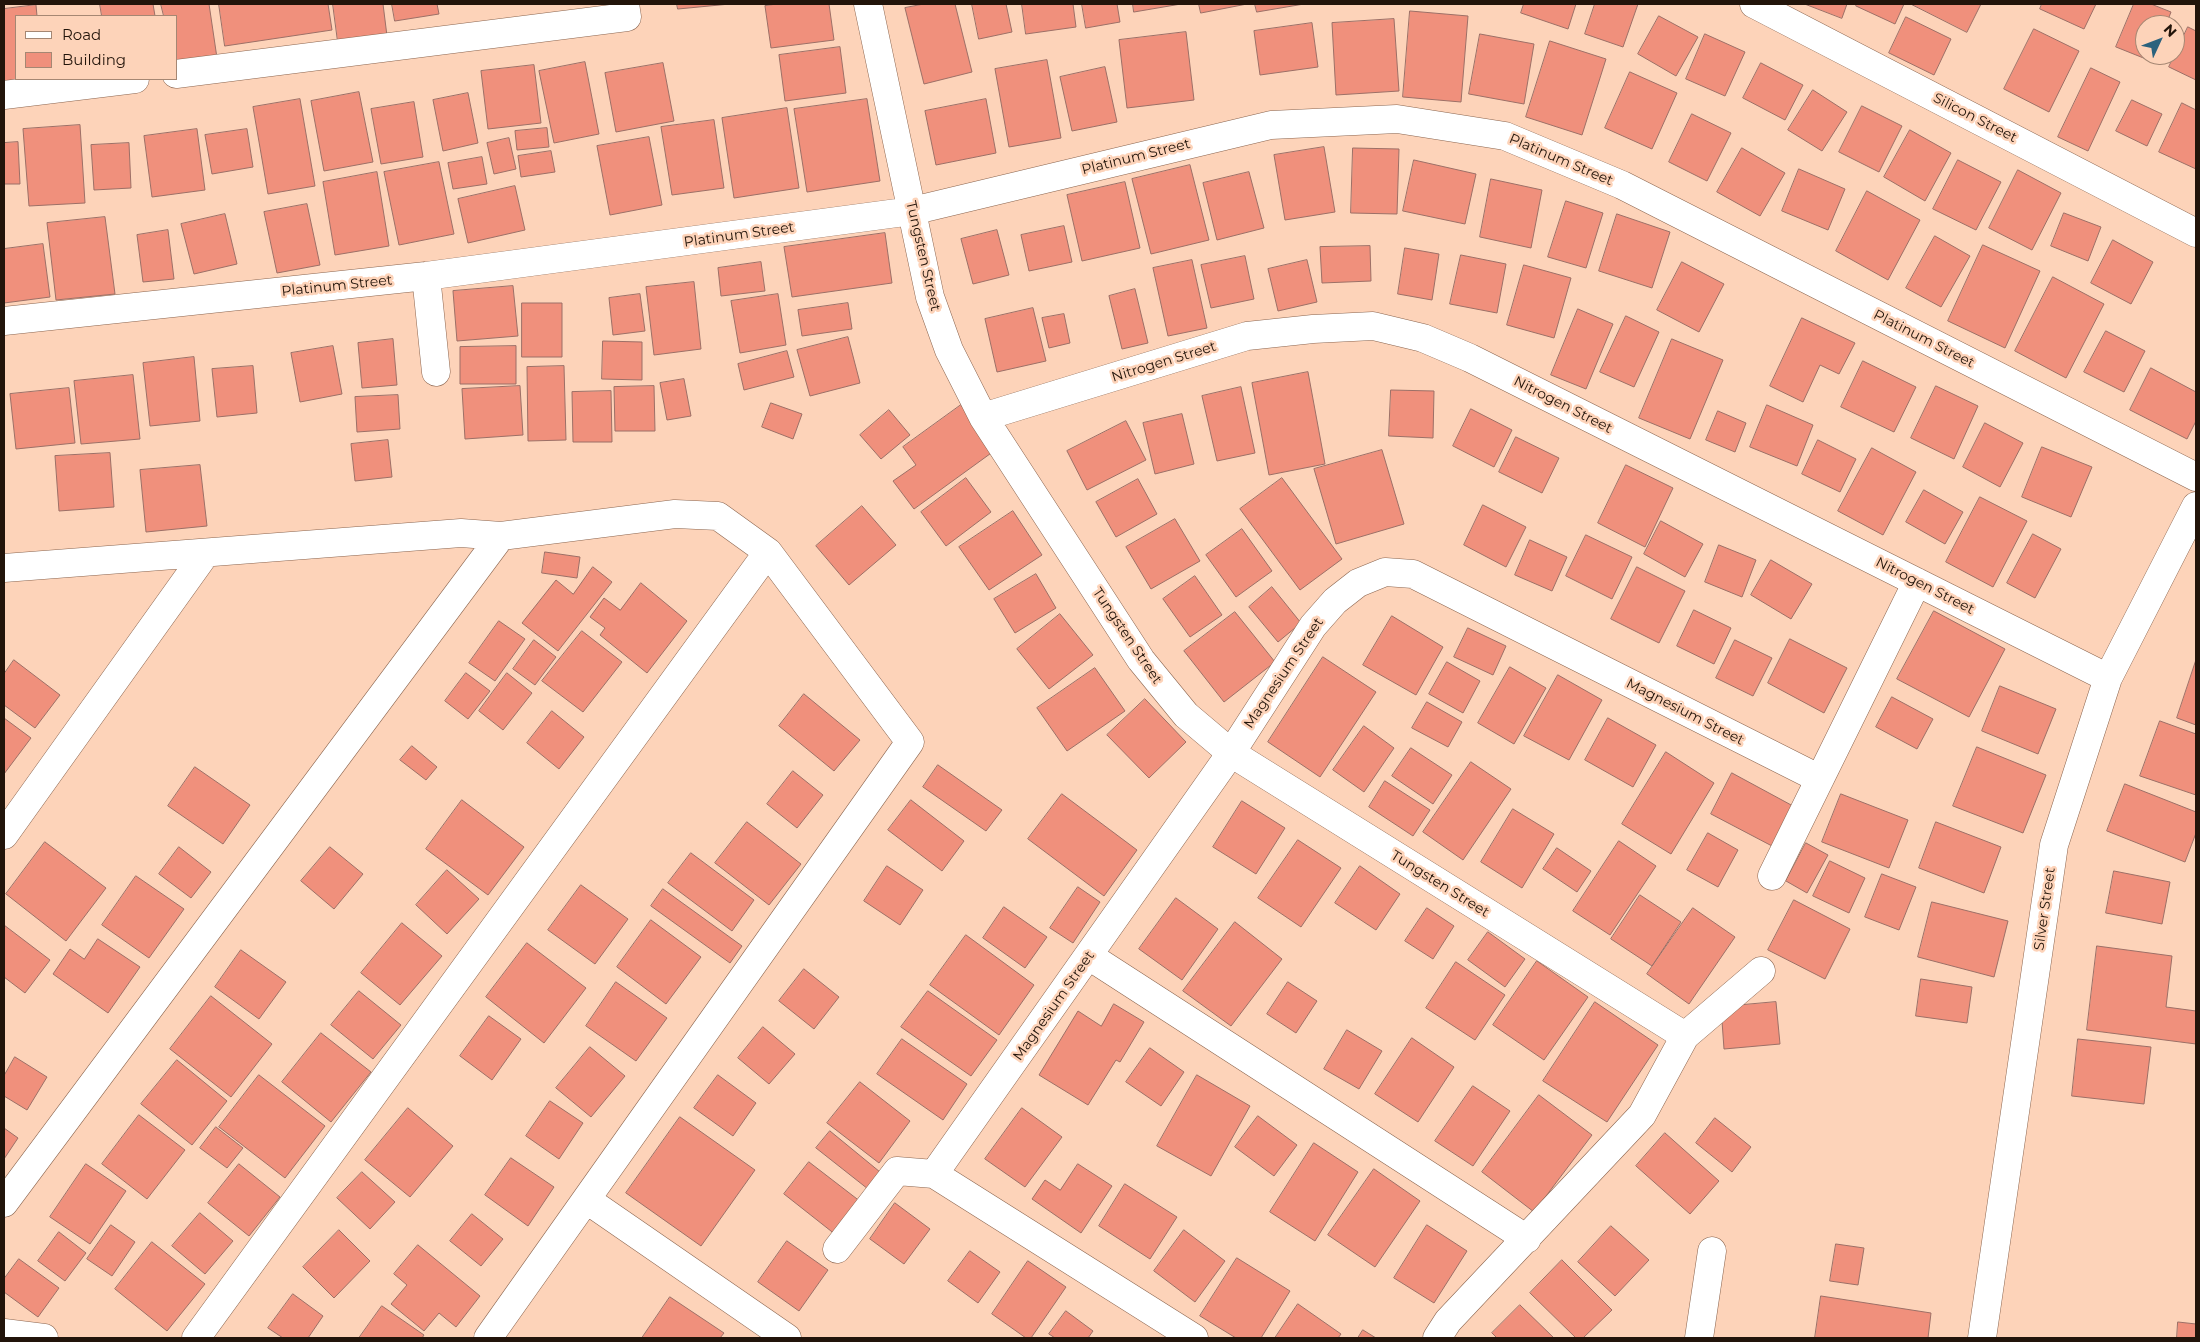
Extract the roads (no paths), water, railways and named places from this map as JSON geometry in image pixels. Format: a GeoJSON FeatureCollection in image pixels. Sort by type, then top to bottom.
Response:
{"type":"FeatureCollection","features":[{"type":"Feature","properties":{"kind":"street"},"geometry":{"type":"LineString","coordinates":[[178,74],[627,16],[626,4]]}},
{"type":"Feature","properties":{"kind":"street","name":"Tungsten Street"},"geometry":{"type":"LineString","coordinates":[[868,4],[930,297],[949,350],[983,417],[1141,660],[1186,715],[1231,753],[1685,1036]]}},
{"type":"Feature","properties":{"kind":"street","name":"Silicon Street"},"geometry":{"type":"LineString","coordinates":[[1754,4],[2196,233]]}},
{"type":"Feature","properties":{"kind":"street"},"geometry":{"type":"LineString","coordinates":[[4,95],[127,80]]}},
{"type":"Feature","properties":{"kind":"street","name":"Platinum Street"},"geometry":{"type":"LineString","coordinates":[[4,322],[426,276],[912,212],[1271,125],[1397,119],[1504,136],[1622,185],[2196,477]]}},
{"type":"Feature","properties":{"kind":"street"},"geometry":{"type":"LineString","coordinates":[[426,276],[436,372]]}},
{"type":"Feature","properties":{"kind":"street","name":"Nitrogen Street"},"geometry":{"type":"LineString","coordinates":[[983,417],[1247,336],[1313,329],[1373,326],[1423,338],[1470,358],[2108,678]]}},
{"type":"Feature","properties":{"kind":"street","name":"Silver Street"},"geometry":{"type":"LineString","coordinates":[[1982,1338],[2054,845],[2108,678],[2196,506]]}},
{"type":"Feature","properties":{"kind":"street"},"geometry":{"type":"LineString","coordinates":[[4,568],[461,533],[501,536],[675,514],[718,516],[768,552],[910,742],[488,1338]]}},
{"type":"Feature","properties":{"kind":"street"},"geometry":{"type":"LineString","coordinates":[[4,1203],[501,536]]}},
{"type":"Feature","properties":{"kind":"street"},"geometry":{"type":"LineString","coordinates":[[196,1338],[768,552]]}},
{"type":"Feature","properties":{"kind":"street"},"geometry":{"type":"LineString","coordinates":[[4,835],[205,554]]}},
{"type":"Feature","properties":{"kind":"street","name":"Magnesium Street"},"geometry":{"type":"LineString","coordinates":[[934,1174],[1231,753],[1313,626],[1335,601],[1358,583],[1386,572],[1413,574],[1820,779]]}},
{"type":"Feature","properties":{"kind":"street"},"geometry":{"type":"LineString","coordinates":[[1772,876],[1917,582]]}},
{"type":"Feature","properties":{"kind":"street"},"geometry":{"type":"LineString","coordinates":[[1089,956],[1527,1239]]}},
{"type":"Feature","properties":{"kind":"street"},"geometry":{"type":"LineString","coordinates":[[1437,1338],[1448,1320],[1527,1239],[1642,1115],[1685,1036],[1761,971]]}},
{"type":"Feature","properties":{"kind":"street"},"geometry":{"type":"LineString","coordinates":[[837,1249],[896,1171],[934,1174],[1194,1338]]}},
{"type":"Feature","properties":{"kind":"street"},"geometry":{"type":"LineString","coordinates":[[587,1200],[787,1338]]}},
{"type":"Feature","properties":{"kind":"street"},"geometry":{"type":"LineString","coordinates":[[1699,1338],[1712,1251]]}},
{"type":"Feature","properties":{"kind":"street"},"geometry":{"type":"LineString","coordinates":[[4,1333],[44,1338]]}}]}
